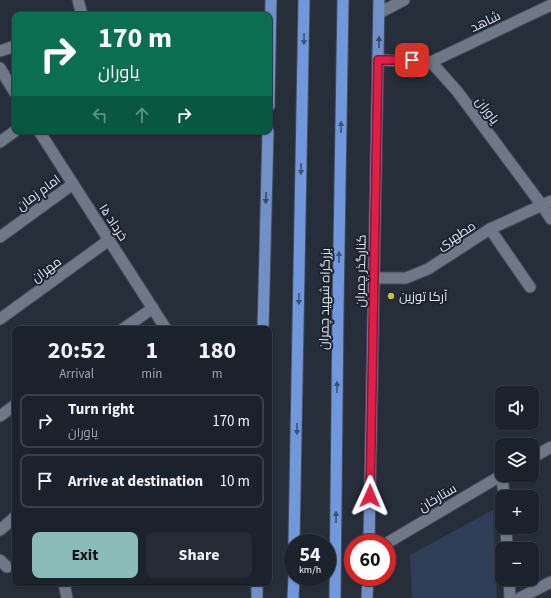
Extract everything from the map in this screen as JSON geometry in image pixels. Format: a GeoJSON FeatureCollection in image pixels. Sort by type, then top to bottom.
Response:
{"type":"FeatureCollection","features":[{"type":"Feature","properties":{"kind":"highway","name":"بزرگراه شهید چمران"},"geometry":{"type":"LineString","coordinates":[[294,534],[304,0]]}},
{"type":"Feature","properties":{"kind":"highway","name":"بزرگراه شهید چمران"},"geometry":{"type":"LineString","coordinates":[[336,598],[338,302],[343,0]]}},
{"type":"Feature","properties":{"kind":"highway"},"geometry":{"type":"LineString","coordinates":[[293,598],[294,586]]}},
{"type":"Feature","properties":{"kind":"main road"},"geometry":{"type":"LineString","coordinates":[[271,0],[271,12]]}},
{"type":"Feature","properties":{"kind":"main road","name":"کنارگذر چمران"},"geometry":{"type":"LineString","coordinates":[[369,534],[379,0]]}},
{"type":"Feature","properties":{"kind":"main road"},"geometry":{"type":"LineString","coordinates":[[263,326],[268,134]]}},
{"type":"Feature","properties":{"kind":"main road"},"geometry":{"type":"LineString","coordinates":[[257,586],[257,598]]}},
{"type":"Feature","properties":{"kind":"main road"},"geometry":{"type":"LineString","coordinates":[[367,598],[368,586]]}},
{"type":"Feature","properties":{"kind":"street"},"geometry":{"type":"LineString","coordinates":[[78,0],[81,12]]}},
{"type":"Feature","properties":{"kind":"street"},"geometry":{"type":"LineString","coordinates":[[379,13],[404,0]]}},
{"type":"Feature","properties":{"kind":"street","name":"شاهد"},"geometry":{"type":"LineString","coordinates":[[431,62],[551,5]]}},
{"type":"Feature","properties":{"kind":"street"},"geometry":{"type":"LineString","coordinates":[[0,51],[12,47]]}},
{"type":"Feature","properties":{"kind":"street"},"geometry":{"type":"LineString","coordinates":[[378,60],[431,62]]}},
{"type":"Feature","properties":{"kind":"street","name":"یاوران"},"geometry":{"type":"LineString","coordinates":[[431,62],[457,91],[546,202],[551,219]]}},
{"type":"Feature","properties":{"kind":"street"},"geometry":{"type":"LineString","coordinates":[[0,68],[12,88]]}},
{"type":"Feature","properties":{"kind":"street"},"geometry":{"type":"LineString","coordinates":[[0,142],[12,133]]}},
{"type":"Feature","properties":{"kind":"street","name":"۱۵ خرداد"},"geometry":{"type":"LineString","coordinates":[[40,134],[164,326]]}},
{"type":"Feature","properties":{"kind":"street","name":"امام زمان"},"geometry":{"type":"LineString","coordinates":[[0,237],[73,184]]}},
{"type":"Feature","properties":{"kind":"street","name":"مطهری"},"geometry":{"type":"LineString","coordinates":[[373,278],[406,278],[428,269],[490,229],[546,202]]}},
{"type":"Feature","properties":{"kind":"street"},"geometry":{"type":"LineString","coordinates":[[490,229],[530,287]]}},
{"type":"Feature","properties":{"kind":"street","name":"مهران"},"geometry":{"type":"LineString","coordinates":[[0,319],[109,240]]}},
{"type":"Feature","properties":{"kind":"street"},"geometry":{"type":"LineString","coordinates":[[127,326],[153,308]]}},
{"type":"Feature","properties":{"kind":"street"},"geometry":{"type":"LineString","coordinates":[[0,416],[12,407]]}},
{"type":"Feature","properties":{"kind":"street"},"geometry":{"type":"LineString","coordinates":[[539,454],[551,447]]}},
{"type":"Feature","properties":{"kind":"street","name":"ستارخان"},"geometry":{"type":"LineString","coordinates":[[396,538],[495,479]]}},
{"type":"Feature","properties":{"kind":"street"},"geometry":{"type":"LineString","coordinates":[[0,530],[12,520]]}},
{"type":"Feature","properties":{"kind":"street"},"geometry":{"type":"LineString","coordinates":[[520,598],[551,582]]}},
{"type":"Feature","properties":{"kind":"street"},"geometry":{"type":"LineString","coordinates":[[65,586],[67,598]]}},
{"type":"Feature","properties":{"kind":"street"},"geometry":{"type":"LineString","coordinates":[[509,586],[510,598]]}},
{"type":"Feature","properties":{"kind":"shaded area"},"geometry":{"type":"Polygon","coordinates":[[[493,510],[495,586],[496,586],[497,598],[412,598],[410,555],[493,510]]]}},
{"type":"Feature","properties":{"kind":"place","name":"آرکا توزین"},"geometry":{"type":"Point","coordinates":[391,296]}},
{"type":"Feature","properties":{"kind":"route"},"geometry":{"type":"LineString","coordinates":[[370,496],[378,60],[412,60]]}}]}
